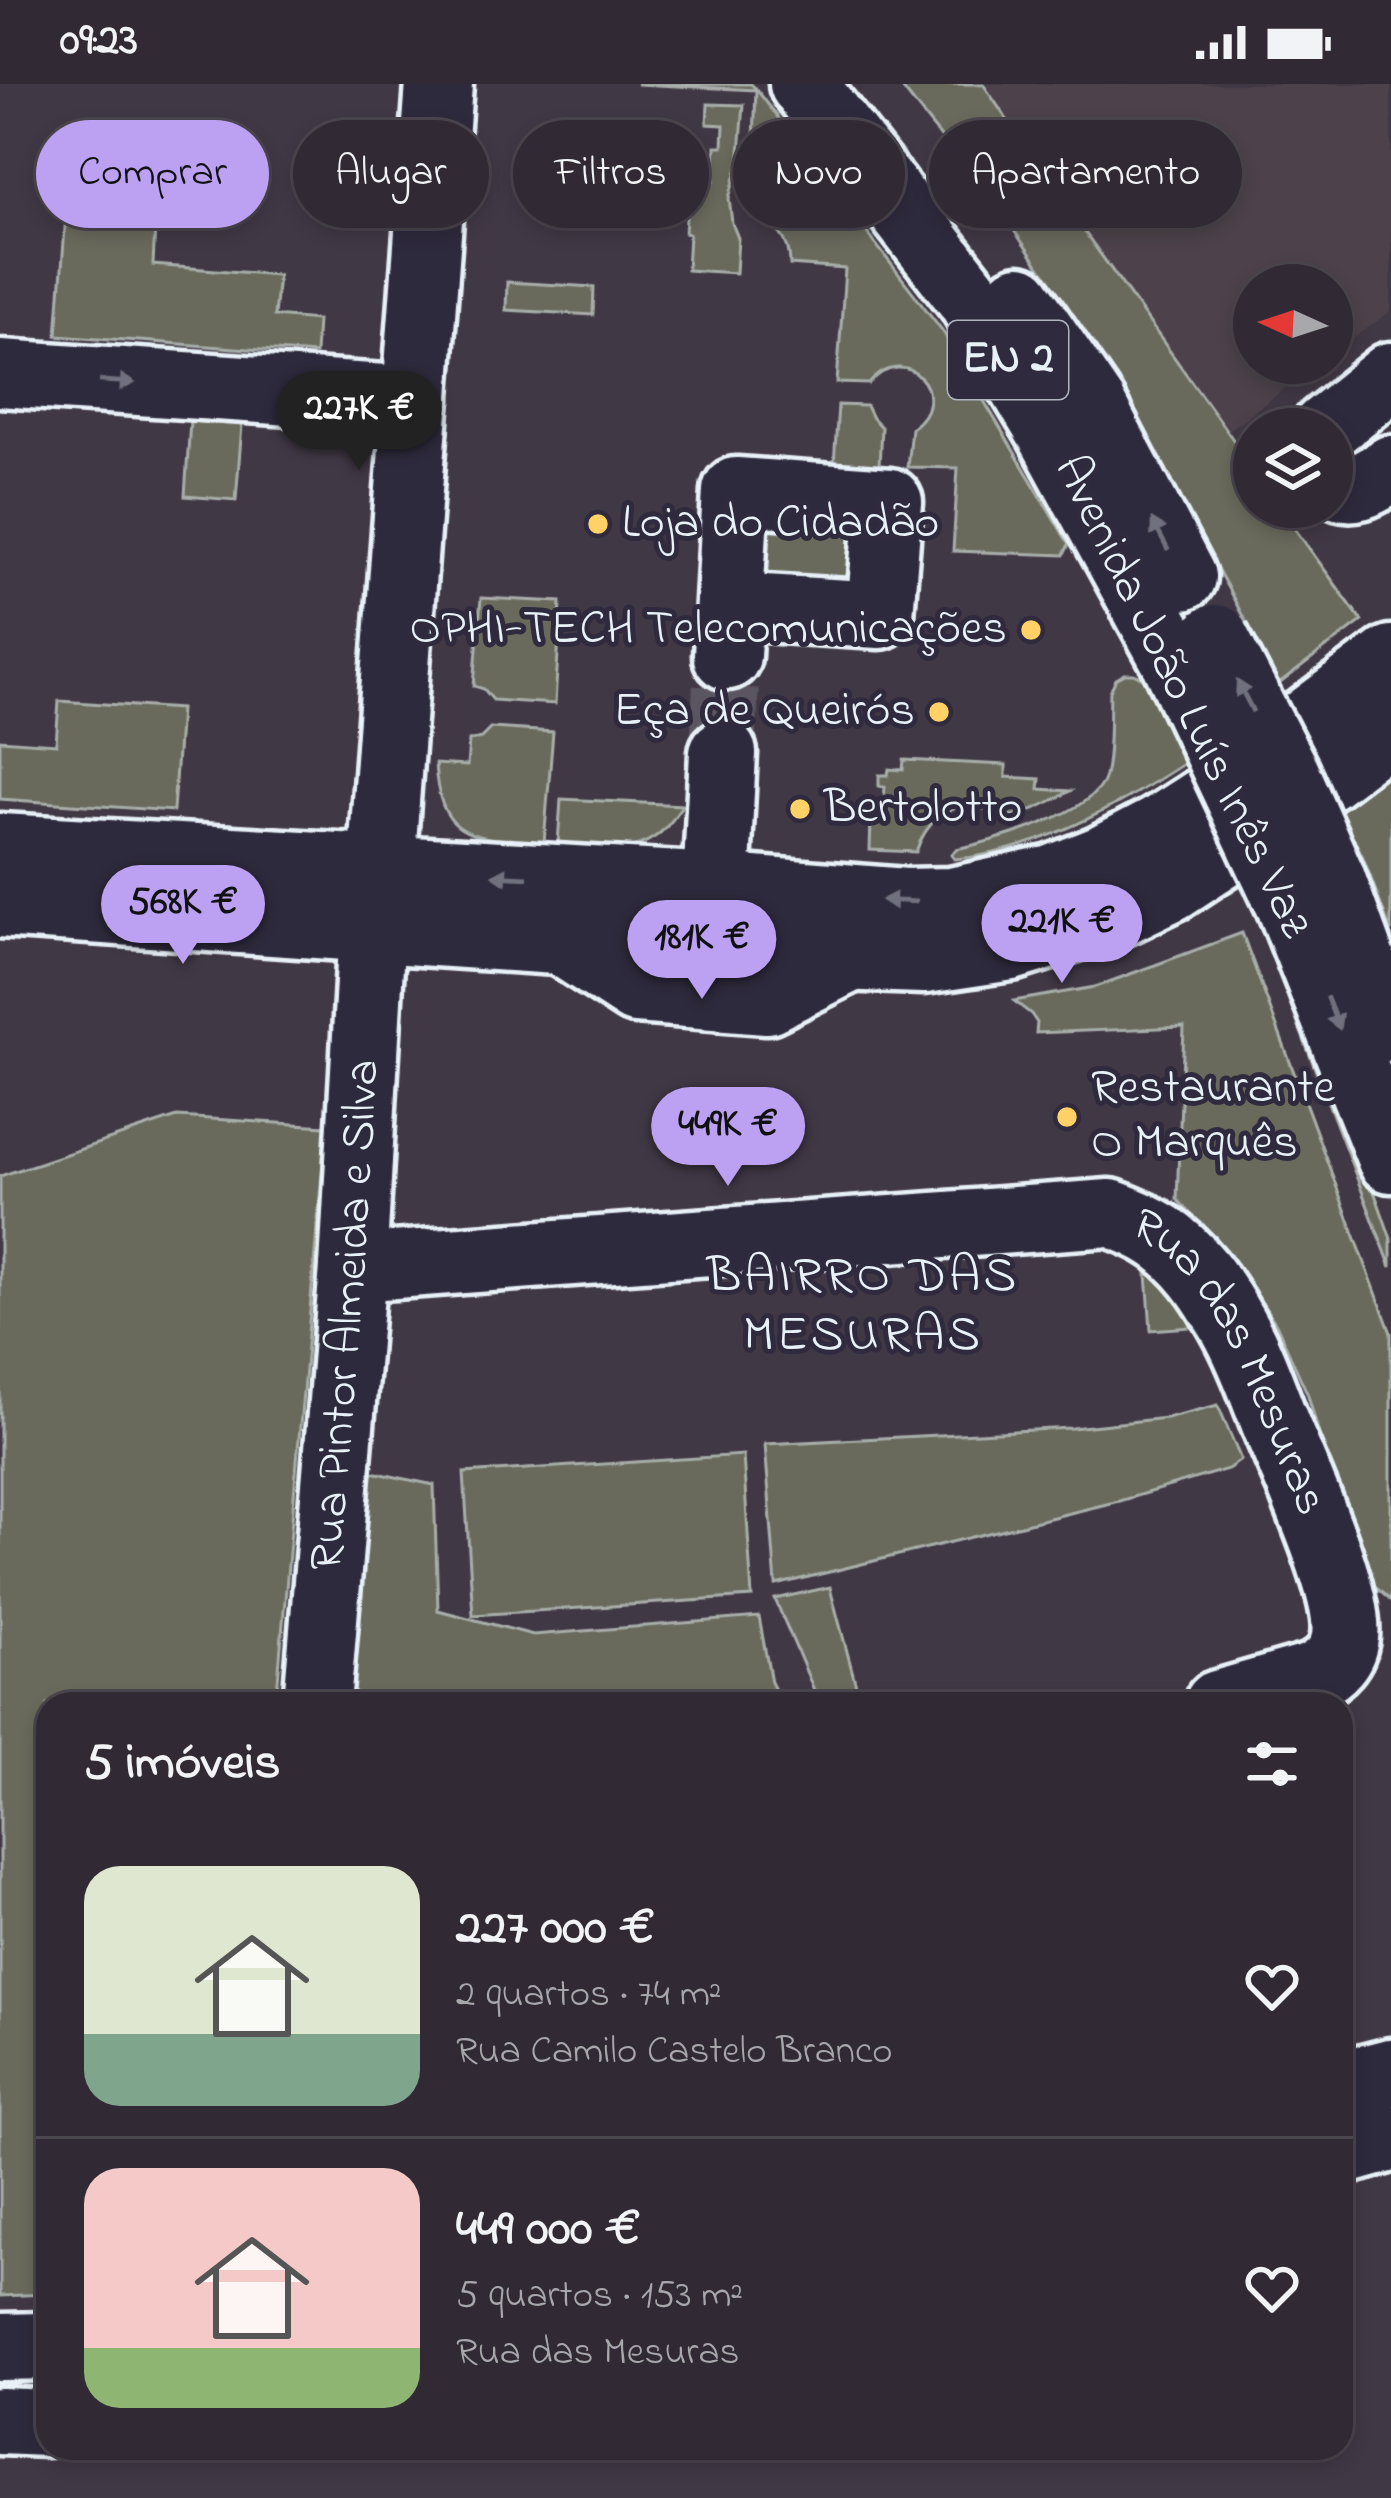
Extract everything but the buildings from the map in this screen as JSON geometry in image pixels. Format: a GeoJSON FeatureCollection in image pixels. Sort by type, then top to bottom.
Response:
{"type":"FeatureCollection","features":[{"type":"Feature","properties":{"kind":"main road","name":"Rua Pintor Almeida e Silva"},"geometry":{"type":"LineString","coordinates":[[318,1692],[439,84]]}},
{"type":"Feature","properties":{"kind":"main road","name":"Avenida João Luís Inês Vaz"},"geometry":{"type":"LineString","coordinates":[[803,84],[971,299],[1073,471],[1195,650]]}},
{"type":"Feature","properties":{"kind":"main road","name":"Avenida João Luís Inês Vaz"},"geometry":{"type":"LineString","coordinates":[[858,84],[952,202],[1093,407],[1195,650],[1310,891],[1391,1043]]}},
{"type":"Feature","properties":{"kind":"main road"},"geometry":{"type":"LineString","coordinates":[[0,374],[416,400]]}},
{"type":"Feature","properties":{"kind":"main road"},"geometry":{"type":"LineString","coordinates":[[1351,408],[1391,376]]}},
{"type":"Feature","properties":{"kind":"main road"},"geometry":{"type":"LineString","coordinates":[[1353,488],[1391,469]]}},
{"type":"Feature","properties":{"kind":"main road"},"geometry":{"type":"LineString","coordinates":[[1391,658],[1312,752],[1391,728]]}},
{"type":"Feature","properties":{"kind":"main road"},"geometry":{"type":"LineString","coordinates":[[716,887],[723,753]]}},
{"type":"Feature","properties":{"kind":"main road"},"geometry":{"type":"LineString","coordinates":[[0,847],[376,898],[559,940],[850,958],[944,957],[1011,947],[1114,915],[1153,896],[1215,825],[1053,879],[952,902],[716,887],[376,898],[0,904]]}},
{"type":"Feature","properties":{"kind":"main road","name":"Avenida João Luís Inês Vaz"},"geometry":{"type":"LineString","coordinates":[[1310,891],[1391,1159]]}},
{"type":"Feature","properties":{"kind":"main road","name":"Rua das Mesuras"},"geometry":{"type":"LineString","coordinates":[[353,1268],[1109,1213],[1148,1227],[1201,1275],[1235,1329],[1327,1552],[1346,1618],[1346,1641],[1335,1664],[1313,1677],[1260,1692]]}},
{"type":"Feature","properties":{"kind":"main road"},"geometry":{"type":"LineString","coordinates":[[1353,2082],[1391,2072]]}},
{"type":"Feature","properties":{"kind":"main road"},"geometry":{"type":"LineString","coordinates":[[1353,2149],[1391,2138]]}},
{"type":"Feature","properties":{"kind":"main road"},"geometry":{"type":"LineString","coordinates":[[0,2347],[36,2346]]}},
{"type":"Feature","properties":{"kind":"shaded area"},"geometry":{"type":"Polygon","coordinates":[[[983,84],[1391,84],[1391,311],[1353,339],[1353,264],[1233,264],[1233,384],[1291,384],[1258,408],[1233,408],[1233,426],[1228,430],[1082,228],[1242,228],[1242,120],[1007,120],[983,84]]]}},
{"type":"Feature","properties":{"kind":"green space"},"geometry":{"type":"Polygon","coordinates":[[[637,84],[751,84],[757,90],[780,120],[755,120],[756,90],[637,84]]]}},
{"type":"Feature","properties":{"kind":"green space"},"geometry":{"type":"Polygon","coordinates":[[[899,84],[983,84],[1007,120],[929,120],[899,84]]]}},
{"type":"Feature","properties":{"kind":"green space"},"geometry":{"type":"Polygon","coordinates":[[[708,104],[744,105],[743,120],[733,120],[729,198],[738,238],[736,273],[687,270],[685,228],[709,228],[709,181],[714,181],[716,146],[723,146],[724,125],[707,120],[708,104]]]}},
{"type":"Feature","properties":{"kind":"green space"},"geometry":{"type":"Polygon","coordinates":[[[65,228],[155,228],[153,265],[278,275],[274,316],[317,320],[315,354],[57,335],[65,228]]]}},
{"type":"Feature","properties":{"kind":"green space"},"geometry":{"type":"Polygon","coordinates":[[[773,228],[863,228],[942,330],[1069,544],[1064,555],[953,551],[958,468],[907,467],[911,428],[929,402],[921,378],[898,368],[883,372],[869,384],[837,383],[845,269],[790,265],[788,247],[773,228]]]}},
{"type":"Feature","properties":{"kind":"green space"},"geometry":{"type":"Polygon","coordinates":[[[1011,228],[1082,228],[1233,440],[1233,528],[1294,528],[1362,621],[1279,684],[1164,471],[1011,228]]]}},
{"type":"Feature","properties":{"kind":"green space"},"geometry":{"type":"Polygon","coordinates":[[[507,282],[594,287],[593,315],[506,310],[507,282]]]}},
{"type":"Feature","properties":{"kind":"green space"},"geometry":{"type":"Polygon","coordinates":[[[838,405],[866,406],[881,427],[879,466],[834,465],[838,405]]]}},
{"type":"Feature","properties":{"kind":"green space"},"geometry":{"type":"Polygon","coordinates":[[[190,421],[242,425],[236,500],[185,496],[190,421]]]}},
{"type":"Feature","properties":{"kind":"green space"},"geometry":{"type":"Polygon","coordinates":[[[767,525],[854,534],[850,581],[763,579],[767,525]]]}},
{"type":"Feature","properties":{"kind":"green space"},"geometry":{"type":"Polygon","coordinates":[[[481,598],[561,602],[555,704],[493,700],[474,686],[481,598]]]}},
{"type":"Feature","properties":{"kind":"green space"},"geometry":{"type":"Polygon","coordinates":[[[1125,674],[1145,679],[1186,762],[1075,825],[1015,848],[954,859],[956,849],[1040,824],[1097,790],[1107,766],[1110,691],[1125,674]]]}},
{"type":"Feature","properties":{"kind":"green space"},"geometry":{"type":"Polygon","coordinates":[[[59,701],[180,709],[173,811],[0,799],[0,740],[56,744],[59,701]]]}},
{"type":"Feature","properties":{"kind":"green space"},"geometry":{"type":"Polygon","coordinates":[[[491,728],[553,732],[544,843],[467,832],[445,810],[435,764],[467,766],[469,741],[491,728]]]}},
{"type":"Feature","properties":{"kind":"green space"},"geometry":{"type":"Polygon","coordinates":[[[904,760],[1006,765],[1006,777],[1040,779],[1039,789],[1070,791],[1017,815],[958,806],[939,816],[916,852],[870,850],[871,819],[883,812],[885,787],[879,786],[879,775],[888,775],[889,769],[903,770],[904,760]]]}},
{"type":"Feature","properties":{"kind":"green space"},"geometry":{"type":"Polygon","coordinates":[[[1391,766],[1391,932],[1338,807],[1391,766]]]}},
{"type":"Feature","properties":{"kind":"green space"},"geometry":{"type":"Polygon","coordinates":[[[561,799],[682,805],[658,835],[613,849],[558,844],[561,799]]]}},
{"type":"Feature","properties":{"kind":"green space"},"geometry":{"type":"Polygon","coordinates":[[[1259,894],[1378,1202],[1391,1239],[1391,1267],[1250,899],[1259,894]]]}},
{"type":"Feature","properties":{"kind":"green space"},"geometry":{"type":"Polygon","coordinates":[[[1242,933],[1391,1333],[1391,1601],[1358,1572],[1308,1395],[1276,1324],[1239,1268],[1177,1199],[1184,1027],[1036,1033],[1031,1014],[1014,1001],[1095,987],[1242,933]]]}},
{"type":"Feature","properties":{"kind":"green space"},"geometry":{"type":"Polygon","coordinates":[[[177,1117],[326,1126],[277,1692],[36,1692],[36,2294],[0,2296],[0,1176],[177,1117]]]}},
{"type":"Feature","properties":{"kind":"green space"},"geometry":{"type":"Polygon","coordinates":[[[1146,1260],[1160,1270],[1192,1327],[1151,1330],[1146,1260]]]}},
{"type":"Feature","properties":{"kind":"green space"},"geometry":{"type":"Polygon","coordinates":[[[1218,1405],[1241,1460],[1228,1469],[1119,1501],[776,1585],[765,1444],[1072,1428],[1166,1418],[1218,1405]]]}},
{"type":"Feature","properties":{"kind":"green space"},"geometry":{"type":"Polygon","coordinates":[[[743,1455],[752,1597],[473,1615],[464,1473],[743,1455]]]}},
{"type":"Feature","properties":{"kind":"green space"},"geometry":{"type":"Polygon","coordinates":[[[363,1470],[434,1485],[438,1610],[533,1635],[759,1617],[771,1682],[775,1690],[786,1692],[344,1692],[363,1470]]]}},
{"type":"Feature","properties":{"kind":"green space"},"geometry":{"type":"Polygon","coordinates":[[[830,1587],[858,1692],[815,1692],[775,1599],[830,1587]]]}},
{"type":"Feature","properties":{"kind":"tunnel"},"geometry":{"type":"LineString","coordinates":[[723,753],[727,656]]}},
{"type":"Feature","properties":{"kind":"place","name":"Loja do Cidadão"},"geometry":{"type":"Point","coordinates":[598,524]}},
{"type":"Feature","properties":{"kind":"place","name":"OPHI-TECH Telecomunicações"},"geometry":{"type":"Point","coordinates":[1031,630]}},
{"type":"Feature","properties":{"kind":"place","name":"Eça de Queirós"},"geometry":{"type":"Point","coordinates":[939,712]}},
{"type":"Feature","properties":{"kind":"place","name":"Bertolotto"},"geometry":{"type":"Point","coordinates":[800,809]}},
{"type":"Feature","properties":{"kind":"place","name":"Restaurante O Marquês"},"geometry":{"type":"Point","coordinates":[1067,1117]}},
{"type":"Feature","properties":{"kind":"district","name":"BAIRRO DAS MESURAS"},"geometry":{"type":"Point","coordinates":[863,1306]}}]}
